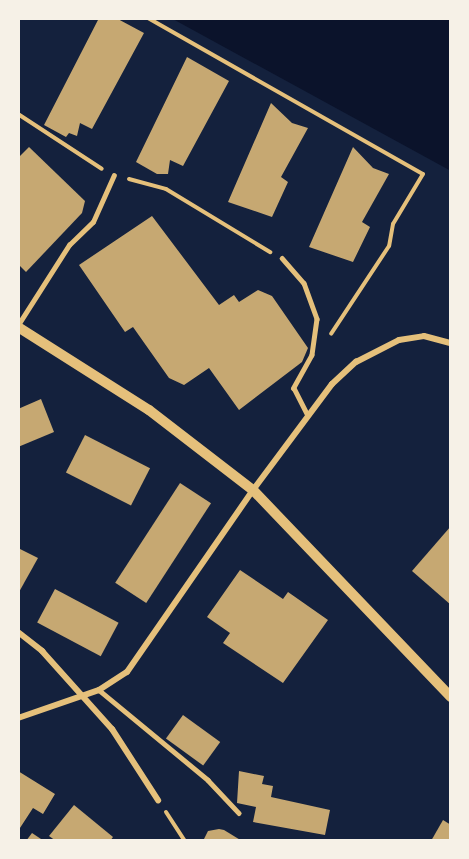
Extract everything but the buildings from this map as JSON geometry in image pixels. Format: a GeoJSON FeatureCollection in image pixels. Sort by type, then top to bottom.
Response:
{"type":"FeatureCollection","features":[{"type":"Feature","properties":{"kind":"street"},"geometry":{"type":"LineString","coordinates":[[18,326],[149,410],[253,490],[451,697]]}},
{"type":"Feature","properties":{"kind":"street"},"geometry":{"type":"LineString","coordinates":[[18,718],[99,690],[127,672],[150,644],[253,490],[332,384],[378,348],[424,336],[451,343]]}},
{"type":"Feature","properties":{"kind":"street"},"geometry":{"type":"LineString","coordinates":[[18,632],[81,695],[158,800]]}},
{"type":"Feature","properties":{"kind":"lane"},"geometry":{"type":"LineString","coordinates":[[18,326],[69,245],[93,222],[114,175]]}},
{"type":"Feature","properties":{"kind":"lane"},"geometry":{"type":"LineString","coordinates":[[282,258],[304,284],[317,319],[312,355],[294,388],[308,416]]}},
{"type":"Feature","properties":{"kind":"lane"},"geometry":{"type":"LineString","coordinates":[[99,690],[208,780],[239,813]]}},
{"type":"Feature","properties":{"kind":"path"},"geometry":{"type":"LineString","coordinates":[[148,18],[423,174],[393,224],[389,246],[339,325],[312,355]]}},
{"type":"Feature","properties":{"kind":"path"},"geometry":{"type":"LineString","coordinates":[[18,114],[114,175],[166,189],[282,258]]}},
{"type":"Feature","properties":{"kind":"path"},"geometry":{"type":"LineString","coordinates":[[158,800],[185,841]]}},
{"type":"Feature","properties":{"kind":"water"},"geometry":{"type":"Polygon","coordinates":[[[171,18],[451,18],[451,171],[171,18]]]}}]}
